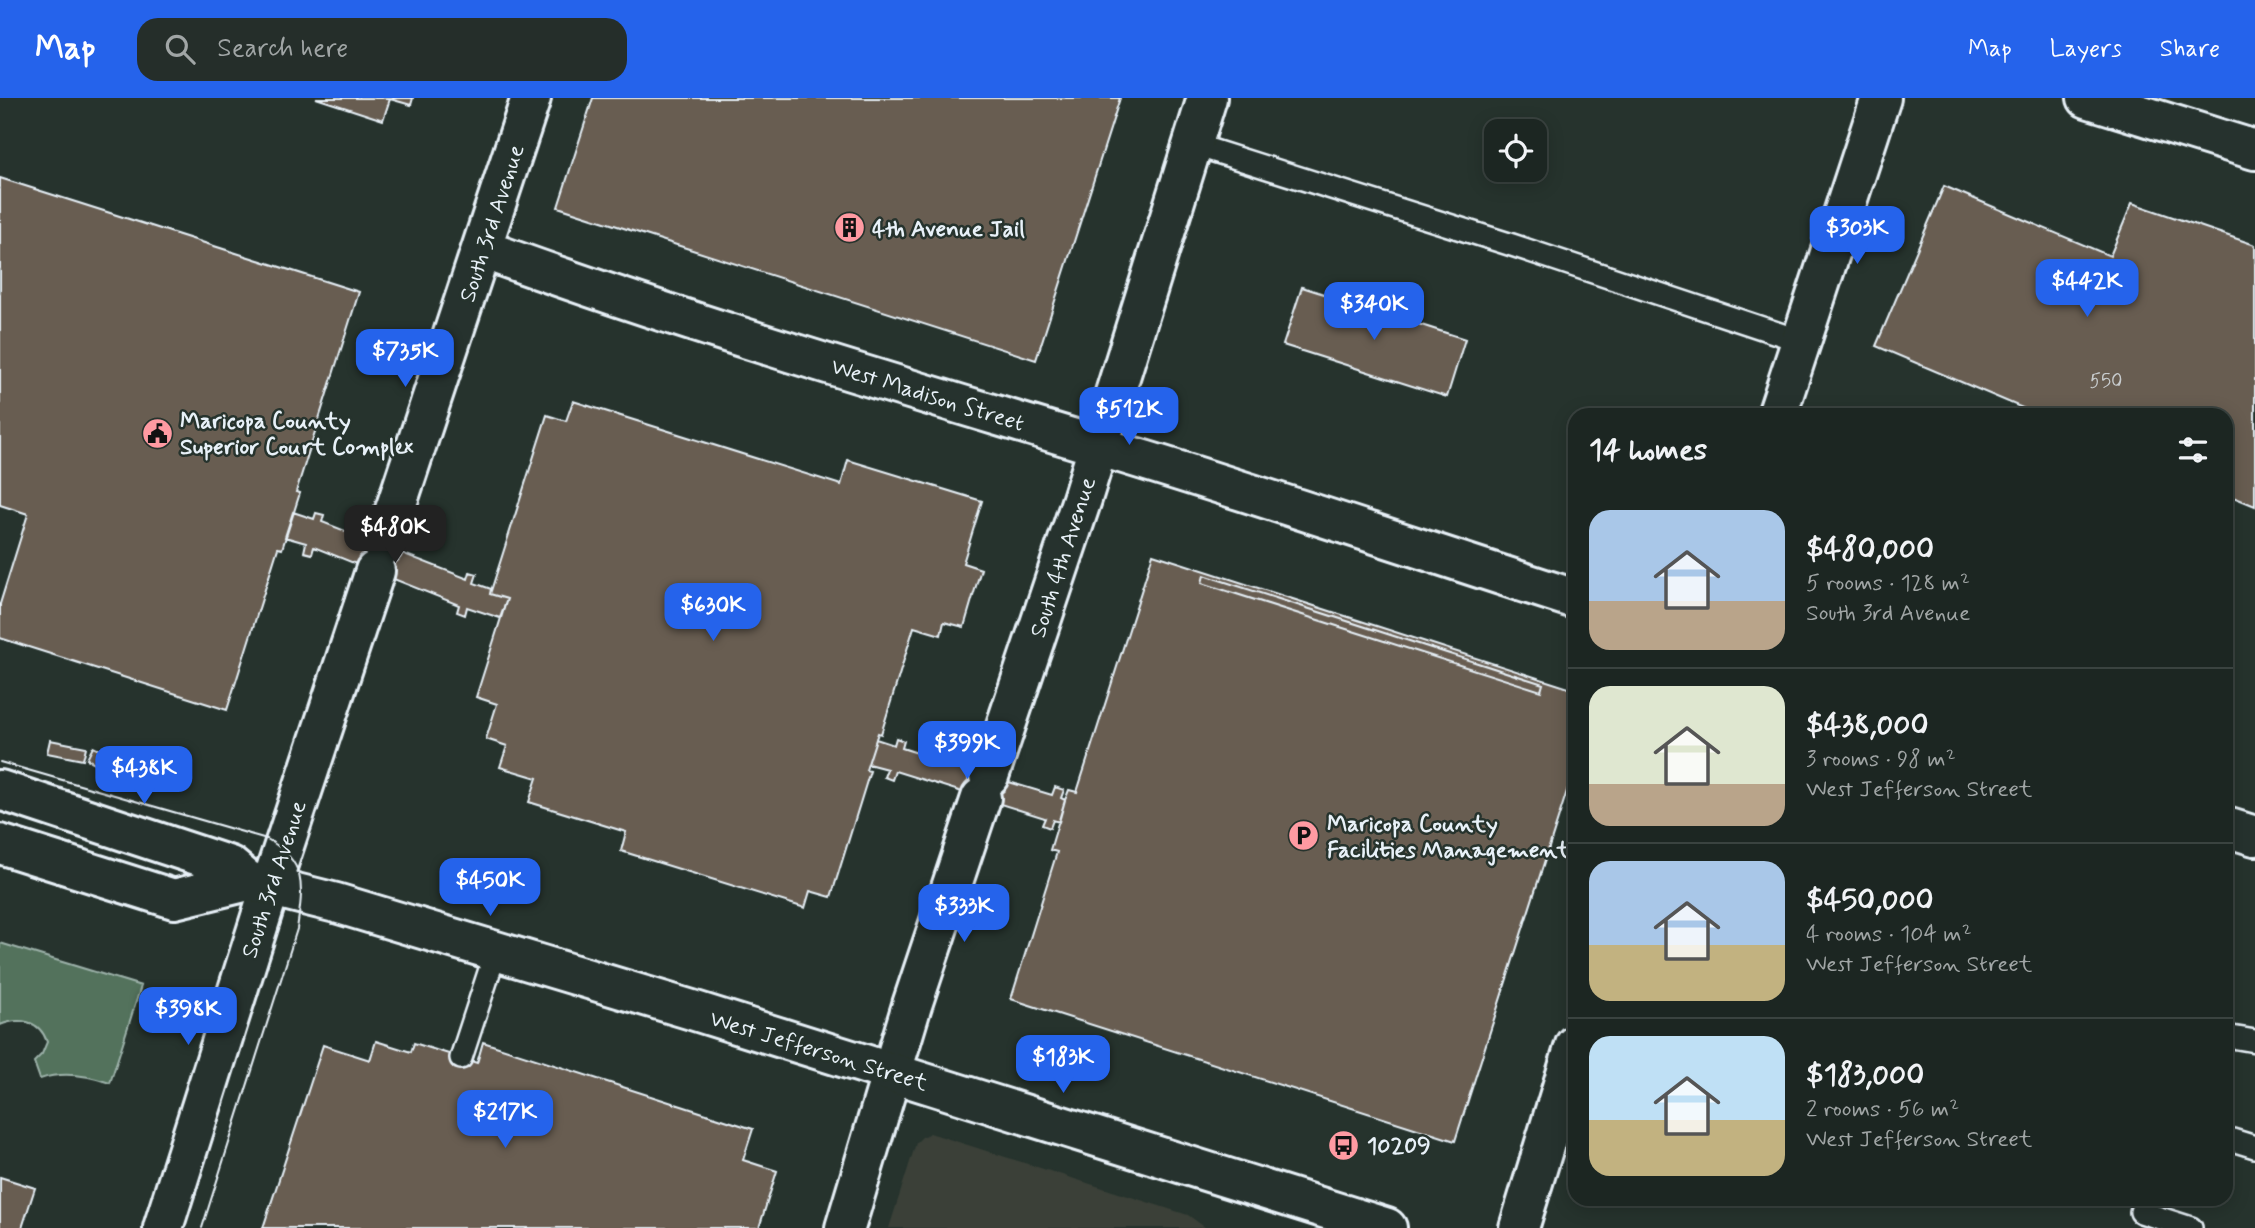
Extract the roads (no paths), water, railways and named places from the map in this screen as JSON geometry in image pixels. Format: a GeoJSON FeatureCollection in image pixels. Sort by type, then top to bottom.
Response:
{"type":"FeatureCollection","features":[{"type":"Feature","properties":{"kind":"street","name":"South 3rd Avenue"},"geometry":{"type":"LineString","coordinates":[[163,1228],[259,883],[379,559],[531,98]]}},
{"type":"Feature","properties":{"kind":"street","name":"South 4th Avenue"},"geometry":{"type":"LineString","coordinates":[[845,1228],[891,1072],[1098,446],[1207,98]]}},
{"type":"Feature","properties":{"kind":"street"},"geometry":{"type":"LineString","coordinates":[[1779,408],[1881,98]]}},
{"type":"Feature","properties":{"kind":"street"},"geometry":{"type":"LineString","coordinates":[[2087,98],[2255,150]]}},
{"type":"Feature","properties":{"kind":"street","name":"West Madison Street"},"geometry":{"type":"LineString","coordinates":[[482,249],[651,307],[1098,446],[1568,597]]}},
{"type":"Feature","properties":{"kind":"street","name":"West Jefferson Street"},"geometry":{"type":"LineString","coordinates":[[0,790],[230,866],[259,883],[496,951],[1387,1228]]}},
{"type":"Feature","properties":{"kind":"street"},"geometry":{"type":"LineString","coordinates":[[2233,829],[2255,836]]}},
{"type":"Feature","properties":{"kind":"street"},"geometry":{"type":"LineString","coordinates":[[0,844],[174,899],[259,883]]}},
{"type":"Feature","properties":{"kind":"street"},"geometry":{"type":"LineString","coordinates":[[1519,1228],[1568,1068]]}},
{"type":"Feature","properties":{"kind":"lane"},"geometry":{"type":"LineString","coordinates":[[1192,145],[1381,203],[1801,341]]}},
{"type":"Feature","properties":{"kind":"lane"},"geometry":{"type":"LineString","coordinates":[[461,1058],[496,951]]}},
{"type":"Feature","properties":{"kind":"lane"},"geometry":{"type":"LineString","coordinates":[[2233,1037],[2255,1041]]}},
{"type":"Feature","properties":{"kind":"lane"},"geometry":{"type":"LineString","coordinates":[[2233,1140],[2255,1147]]}},
{"type":"Feature","properties":{"kind":"lane"},"geometry":{"type":"LineString","coordinates":[[2143,1213],[2191,1228]]}},
{"type":"Feature","properties":{"kind":"tram line"},"geometry":{"type":"LineString","coordinates":[[0,762],[267,839],[290,857],[296,867],[301,889],[297,929],[202,1228]]}},
{"type":"Feature","properties":{"kind":"place","name":"4th Avenue Jail"},"geometry":{"type":"Point","coordinates":[849,228]}},
{"type":"Feature","properties":{"kind":"place","name":"Maricopa County Superior Court Complex"},"geometry":{"type":"Point","coordinates":[157,433]}},
{"type":"Feature","properties":{"kind":"place","name":"Maricopa County Facilities Management"},"geometry":{"type":"Point","coordinates":[1304,836]}},
{"type":"Feature","properties":{"kind":"place","name":"10209"},"geometry":{"type":"Point","coordinates":[1344,1145]}}]}
